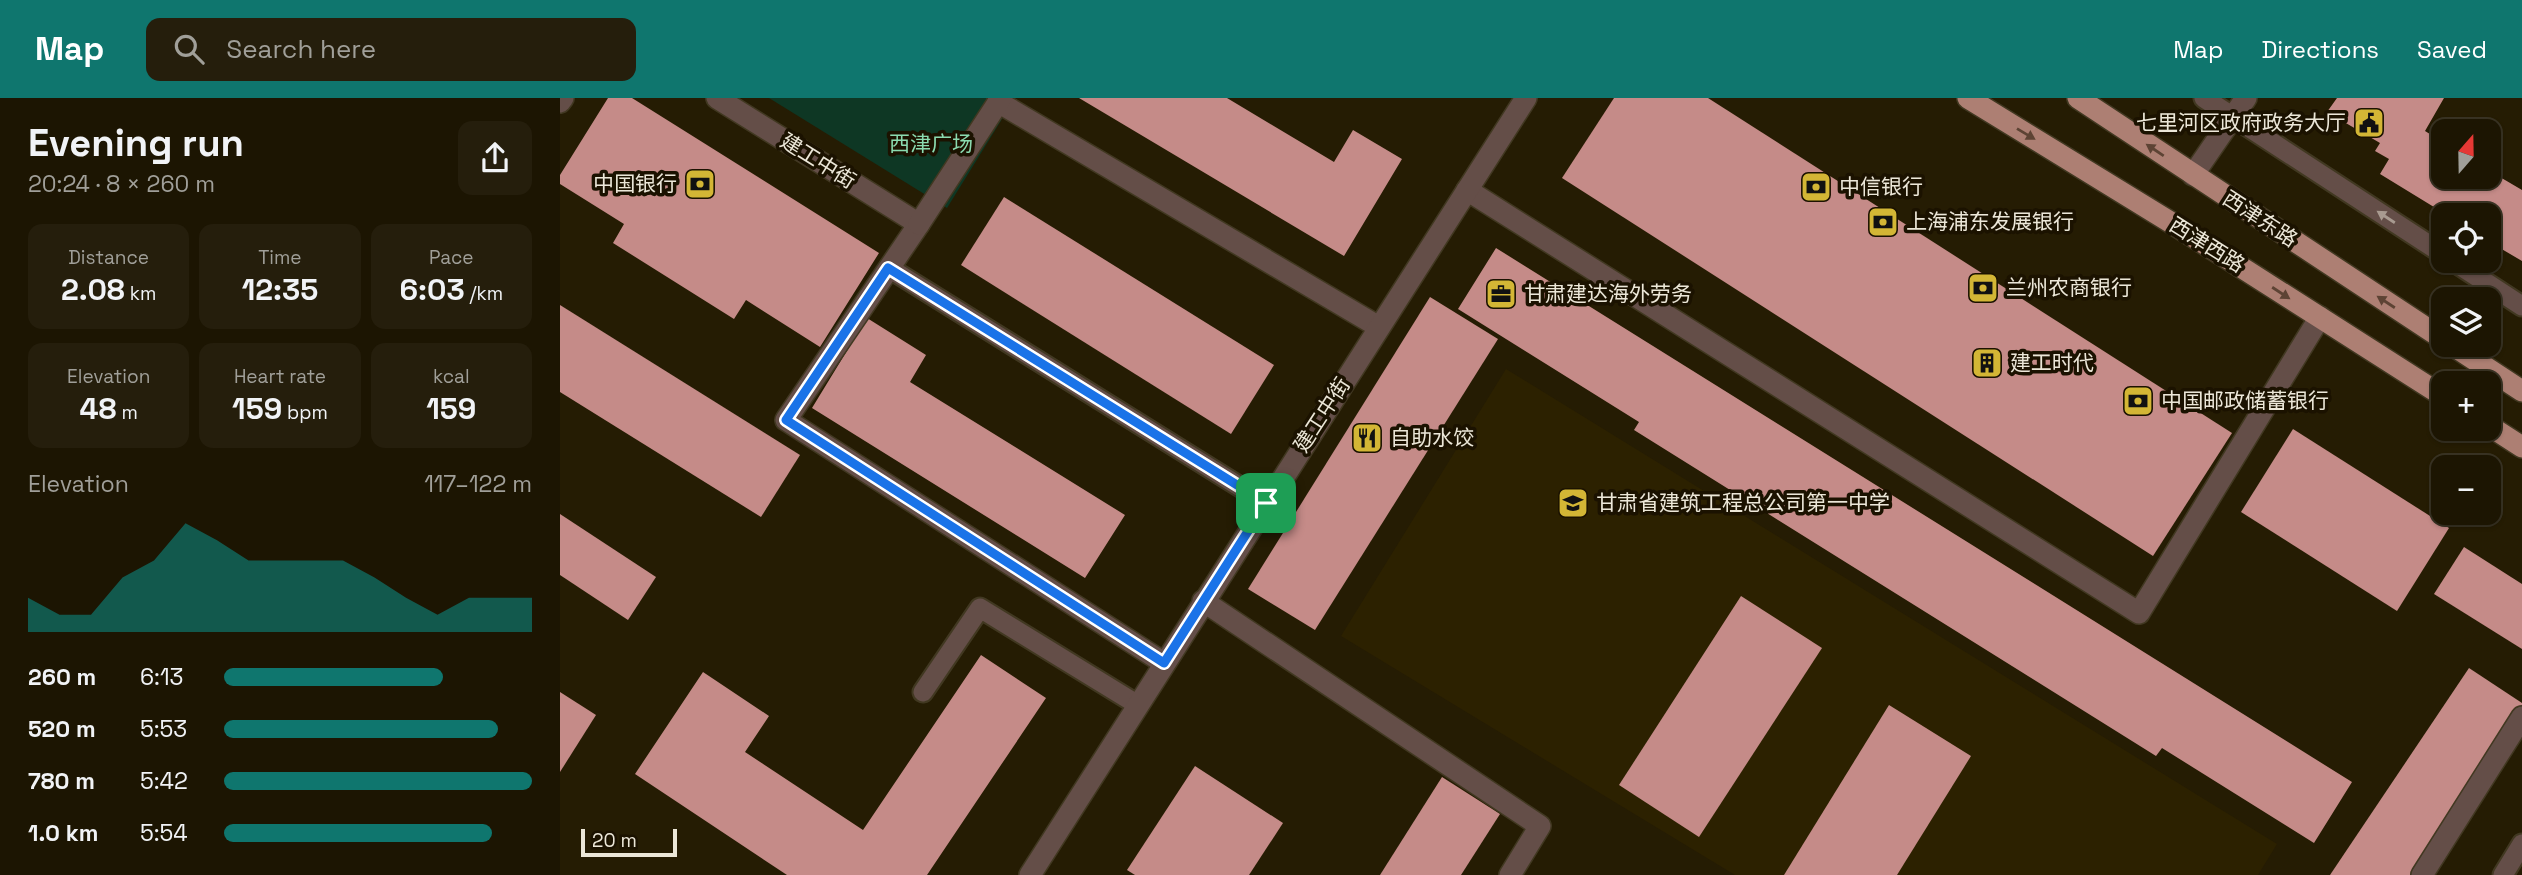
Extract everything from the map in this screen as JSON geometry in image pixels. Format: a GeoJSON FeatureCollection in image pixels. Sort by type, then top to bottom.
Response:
{"type":"FeatureCollection","features":[{"type":"Feature","properties":{"kind":"main road","name":"西津西路"},"geometry":{"type":"LineString","coordinates":[[1968,98],[2175,225],[2431,388]]}},
{"type":"Feature","properties":{"kind":"main road","name":"西津东路"},"geometry":{"type":"LineString","coordinates":[[2078,98],[2431,331]]}},
{"type":"Feature","properties":{"kind":"main road"},"geometry":{"type":"LineString","coordinates":[[2470,357],[2522,391]]}},
{"type":"Feature","properties":{"kind":"main road"},"geometry":{"type":"LineString","coordinates":[[2501,433],[2522,447]]}},
{"type":"Feature","properties":{"kind":"street","name":"建工中街"},"geometry":{"type":"LineString","coordinates":[[717,98],[919,224]]}},
{"type":"Feature","properties":{"kind":"street","name":"建工中街"},"geometry":{"type":"LineString","coordinates":[[1032,874],[1203,601],[1526,98]]}},
{"type":"Feature","properties":{"kind":"street"},"geometry":{"type":"LineString","coordinates":[[2193,175],[2246,98]]}},
{"type":"Feature","properties":{"kind":"street"},"geometry":{"type":"LineString","coordinates":[[1164,663],[786,420],[1000,100],[1379,327]]}},
{"type":"Feature","properties":{"kind":"street"},"geometry":{"type":"LineString","coordinates":[[1467,190],[2139,613],[2320,317]]}},
{"type":"Feature","properties":{"kind":"street"},"geometry":{"type":"LineString","coordinates":[[1203,601],[1540,826],[1510,875]]}},
{"type":"Feature","properties":{"kind":"street"},"geometry":{"type":"LineString","coordinates":[[2422,875],[2522,717]]}},
{"type":"Feature","properties":{"kind":"lane"},"geometry":{"type":"LineString","coordinates":[[2204,98],[2431,246]]}},
{"type":"Feature","properties":{"kind":"lane"},"geometry":{"type":"LineString","coordinates":[[888,268],[1266,503]]}},
{"type":"Feature","properties":{"kind":"lane"},"geometry":{"type":"LineString","coordinates":[[2471,273],[2522,306]]}},
{"type":"Feature","properties":{"kind":"lane"},"geometry":{"type":"LineString","coordinates":[[923,692],[980,608],[1138,705]]}},
{"type":"Feature","properties":{"kind":"lane"},"geometry":{"type":"LineString","coordinates":[[2503,875],[2522,844]]}},
{"type":"Feature","properties":{"kind":"shaded area","name":"甘肃省建筑工程总公司第一中学"},"geometry":{"type":"Polygon","coordinates":[[[1506,369],[2277,844],[2258,875],[1735,875],[1341,636],[1506,369]]]}},
{"type":"Feature","properties":{"kind":"green space","name":"西津广场"},"geometry":{"type":"Polygon","coordinates":[[[769,98],[1015,98],[947,208],[769,98]]]}},
{"type":"Feature","properties":{"kind":"building"},"geometry":{"type":"Polygon","coordinates":[[[608,98],[632,98],[879,253],[820,347],[746,300],[734,319],[613,243],[624,224],[560,184],[560,175],[608,98]]]}},
{"type":"Feature","properties":{"kind":"building"},"geometry":{"type":"Polygon","coordinates":[[[1079,98],[1227,98],[1334,162],[1353,130],[1402,159],[1344,256],[1079,98]]]}},
{"type":"Feature","properties":{"kind":"building","name":"建工时代"},"geometry":{"type":"Polygon","coordinates":[[[1614,98],[1708,98],[2232,433],[2153,556],[1562,178],[1614,98]]]}},
{"type":"Feature","properties":{"kind":"building"},"geometry":{"type":"Polygon","coordinates":[[[2337,98],[2444,98],[2425,131],[2431,135],[2431,189],[2501,189],[2501,178],[2522,190],[2522,261],[2501,249],[2501,203],[2431,203],[2431,205],[2380,174],[2389,159],[2375,151],[2380,143],[2327,112],[2337,98]]]}},
{"type":"Feature","properties":{"kind":"building"},"geometry":{"type":"Polygon","coordinates":[[[1004,197],[1274,365],[1231,434],[961,265],[1004,197]]]}},
{"type":"Feature","properties":{"kind":"building"},"geometry":{"type":"Polygon","coordinates":[[[1496,248],[2352,782],[2314,843],[2162,748],[2156,756],[1634,430],[1639,422],[1458,309],[1496,248]]]}},
{"type":"Feature","properties":{"kind":"building"},"geometry":{"type":"Polygon","coordinates":[[[1430,297],[1498,339],[1315,630],[1248,589],[1430,297]]]}},
{"type":"Feature","properties":{"kind":"building"},"geometry":{"type":"Polygon","coordinates":[[[560,305],[800,455],[761,517],[560,392],[560,305]]]}},
{"type":"Feature","properties":{"kind":"building"},"geometry":{"type":"Polygon","coordinates":[[[867,318],[926,355],[910,382],[1125,515],[1085,578],[812,408],[867,318]]]}},
{"type":"Feature","properties":{"kind":"building"},"geometry":{"type":"Polygon","coordinates":[[[2293,429],[2431,517],[2431,525],[2444,525],[2449,528],[2397,611],[2241,512],[2293,429]]]}},
{"type":"Feature","properties":{"kind":"building"},"geometry":{"type":"Polygon","coordinates":[[[560,514],[656,577],[628,620],[560,575],[560,514]]]}},
{"type":"Feature","properties":{"kind":"building"},"geometry":{"type":"Polygon","coordinates":[[[2464,547],[2522,584],[2522,649],[2434,594],[2464,547]]]}},
{"type":"Feature","properties":{"kind":"building"},"geometry":{"type":"Polygon","coordinates":[[[1741,596],[1822,648],[1699,837],[1619,785],[1741,596]]]}},
{"type":"Feature","properties":{"kind":"building"},"geometry":{"type":"Polygon","coordinates":[[[981,655],[1046,698],[927,875],[787,875],[635,774],[703,672],[769,716],[745,752],[863,830],[981,655]]]}},
{"type":"Feature","properties":{"kind":"building"},"geometry":{"type":"Polygon","coordinates":[[[2469,668],[2522,703],[2522,709],[2410,875],[2330,875],[2469,668]]]}},
{"type":"Feature","properties":{"kind":"building"},"geometry":{"type":"Polygon","coordinates":[[[560,692],[596,715],[560,772],[560,692]]]}},
{"type":"Feature","properties":{"kind":"building"},"geometry":{"type":"Polygon","coordinates":[[[1889,705],[1971,756],[1897,875],[1784,875],[1889,705]]]}},
{"type":"Feature","properties":{"kind":"building"},"geometry":{"type":"Polygon","coordinates":[[[1195,766],[1283,823],[1249,875],[1135,875],[1127,870],[1195,766]]]}},
{"type":"Feature","properties":{"kind":"building"},"geometry":{"type":"Polygon","coordinates":[[[1442,777],[1500,814],[1461,875],[1380,875],[1442,777]]]}},
{"type":"Feature","properties":{"kind":"place","name":"七里河区政府政务大厅"},"geometry":{"type":"Point","coordinates":[2369,123]}},
{"type":"Feature","properties":{"kind":"place","name":"中国银行"},"geometry":{"type":"Point","coordinates":[700,184]}},
{"type":"Feature","properties":{"kind":"place","name":"中信银行"},"geometry":{"type":"Point","coordinates":[1816,187]}},
{"type":"Feature","properties":{"kind":"place","name":"上海浦东发展银行"},"geometry":{"type":"Point","coordinates":[1883,222]}},
{"type":"Feature","properties":{"kind":"place","name":"兰州农商银行"},"geometry":{"type":"Point","coordinates":[1983,288]}},
{"type":"Feature","properties":{"kind":"place","name":"甘肃建达海外劳务"},"geometry":{"type":"Point","coordinates":[1501,294]}},
{"type":"Feature","properties":{"kind":"place","name":"建工时代"},"geometry":{"type":"Point","coordinates":[1987,363]}},
{"type":"Feature","properties":{"kind":"place","name":"中国邮政储蓄银行"},"geometry":{"type":"Point","coordinates":[2138,401]}},
{"type":"Feature","properties":{"kind":"place","name":"自助水饺"},"geometry":{"type":"Point","coordinates":[1367,438]}},
{"type":"Feature","properties":{"kind":"place","name":"甘肃省建筑工程总公司第一中学"},"geometry":{"type":"Point","coordinates":[1573,503]}},
{"type":"Feature","properties":{"kind":"route"},"geometry":{"type":"LineString","coordinates":[[888,268],[1266,503],[1164,663],[786,420],[888,268]]}}]}
